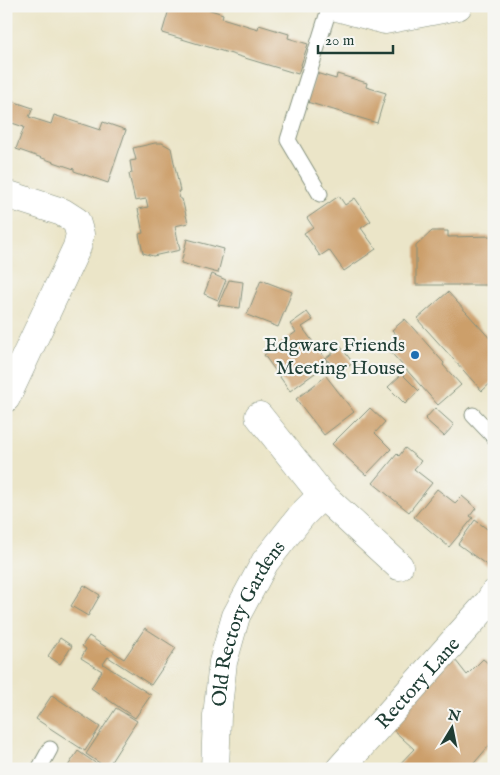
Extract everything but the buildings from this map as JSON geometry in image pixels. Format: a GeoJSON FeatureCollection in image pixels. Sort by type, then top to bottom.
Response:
{"type":"FeatureCollection","features":[{"type":"Feature","properties":{"kind":"street"},"geometry":{"type":"LineString","coordinates":[[332,6],[385,20],[458,6]]}},
{"type":"Feature","properties":{"kind":"street"},"geometry":{"type":"LineString","coordinates":[[6,194],[62,212],[76,221],[80,234],[76,247],[6,398]]}},
{"type":"Feature","properties":{"kind":"street"},"geometry":{"type":"LineString","coordinates":[[259,416],[322,495],[399,566]]}},
{"type":"Feature","properties":{"kind":"street","name":"Old Rectory Gardens"},"geometry":{"type":"LineString","coordinates":[[214,769],[222,662],[236,616],[265,562],[302,515],[322,495]]}},
{"type":"Feature","properties":{"kind":"street","name":"Rectory Lane"},"geometry":{"type":"LineString","coordinates":[[340,769],[489,602],[494,594]]}},
{"type":"Feature","properties":{"kind":"lane"},"geometry":{"type":"LineString","coordinates":[[320,194],[288,140],[332,6]]}},
{"type":"Feature","properties":{"kind":"lane"},"geometry":{"type":"LineString","coordinates":[[473,415],[494,437]]}},
{"type":"Feature","properties":{"kind":"lane"},"geometry":{"type":"LineString","coordinates":[[39,769],[50,749]]}},
{"type":"Feature","properties":{"kind":"place","name":"Edgware Friends Meeting House"},"geometry":{"type":"Point","coordinates":[415,355]}}]}
